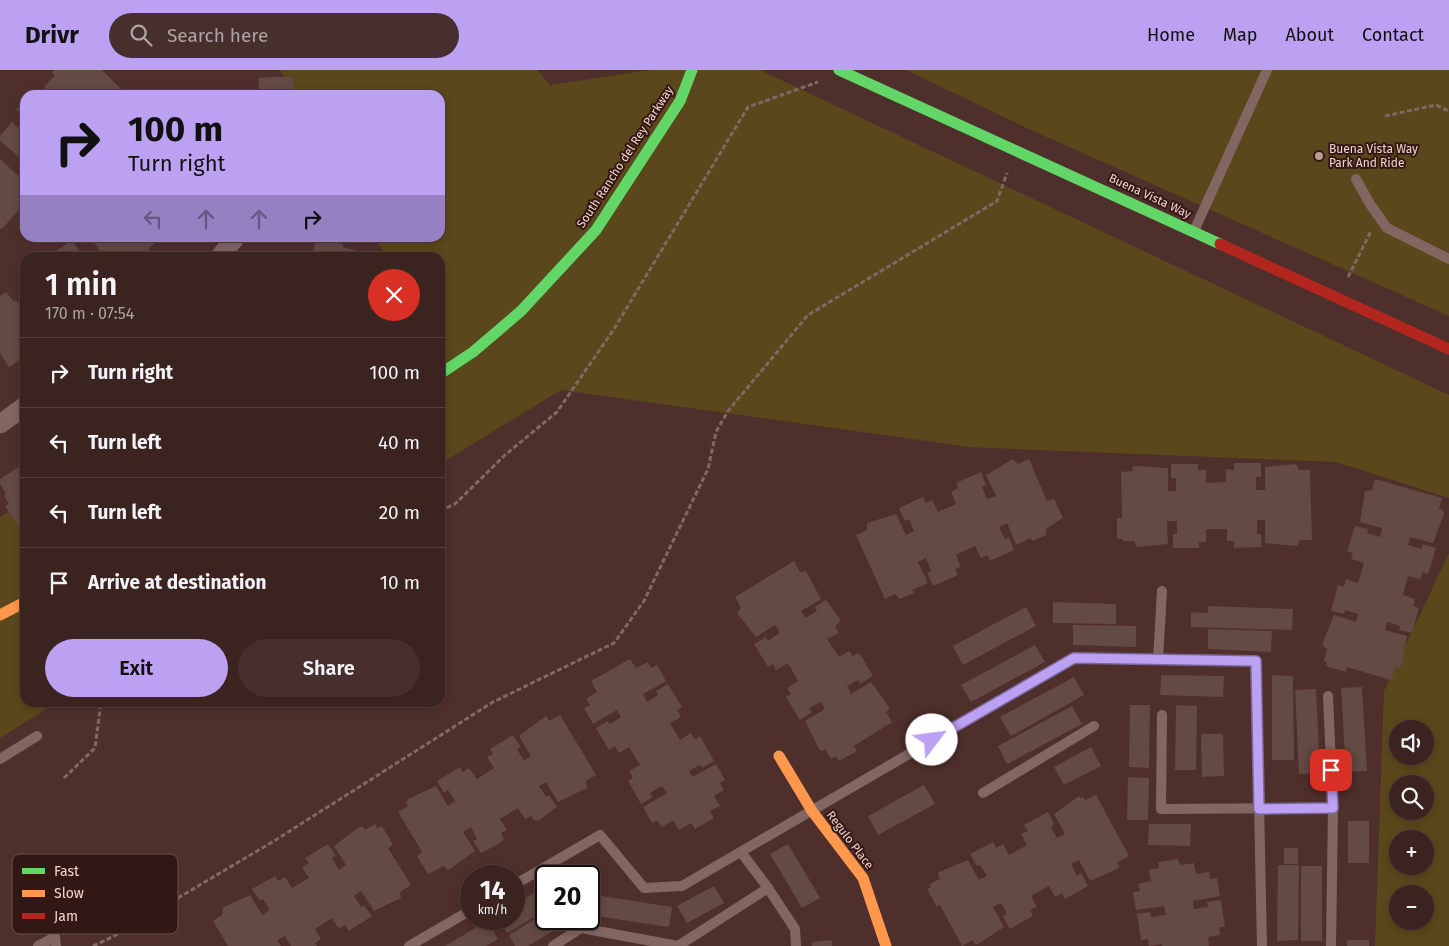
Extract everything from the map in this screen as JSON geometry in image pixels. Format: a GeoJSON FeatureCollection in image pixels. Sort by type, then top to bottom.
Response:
{"type":"FeatureCollection","features":[{"type":"Feature","properties":{"kind":"street","name":"South Rancho del Rey Parkway"},"geometry":{"type":"LineString","coordinates":[[445,371],[474,352],[521,311],[596,230],[680,101],[692,70]]}},
{"type":"Feature","properties":{"kind":"street","name":"Buena Vista Way"},"geometry":{"type":"LineString","coordinates":[[842,71],[1449,349]]}},
{"type":"Feature","properties":{"kind":"street"},"geometry":{"type":"LineString","coordinates":[[224,252],[232,242]]}},
{"type":"Feature","properties":{"kind":"street"},"geometry":{"type":"LineString","coordinates":[[0,424],[20,410]]}},
{"type":"Feature","properties":{"kind":"street"},"geometry":{"type":"LineString","coordinates":[[0,615],[20,605]]}},
{"type":"Feature","properties":{"kind":"street","name":"Regulo Place"},"geometry":{"type":"LineString","coordinates":[[779,756],[812,811],[863,878],[886,946]]}},
{"type":"Feature","properties":{"kind":"lane"},"geometry":{"type":"LineString","coordinates":[[1194,232],[1267,70]]}},
{"type":"Feature","properties":{"kind":"lane"},"geometry":{"type":"LineString","coordinates":[[1356,179],[1370,204],[1388,228],[1449,259]]}},
{"type":"Feature","properties":{"kind":"lane"},"geometry":{"type":"LineString","coordinates":[[1158,659],[1162,591]]}},
{"type":"Feature","properties":{"kind":"lane"},"geometry":{"type":"LineString","coordinates":[[525,879],[600,835],[644,888],[682,886],[1074,658],[1256,661],[1262,946]]}},
{"type":"Feature","properties":{"kind":"lane"},"geometry":{"type":"LineString","coordinates":[[1328,696],[1333,808],[1331,946]]}},
{"type":"Feature","properties":{"kind":"lane"},"geometry":{"type":"LineString","coordinates":[[1162,715],[1161,809],[1333,808]]}},
{"type":"Feature","properties":{"kind":"lane"},"geometry":{"type":"LineString","coordinates":[[983,793],[1094,726]]}},
{"type":"Feature","properties":{"kind":"lane"},"geometry":{"type":"LineString","coordinates":[[0,759],[37,736]]}},
{"type":"Feature","properties":{"kind":"lane"},"geometry":{"type":"LineString","coordinates":[[741,852],[795,929],[796,946]]}},
{"type":"Feature","properties":{"kind":"lane"},"geometry":{"type":"LineString","coordinates":[[553,946],[581,928],[678,946],[768,888]]}},
{"type":"Feature","properties":{"kind":"lane"},"geometry":{"type":"LineString","coordinates":[[409,946],[460,916]]}},
{"type":"Feature","properties":{"kind":"lane"},"geometry":{"type":"LineString","coordinates":[[38,946],[55,941]]}},
{"type":"Feature","properties":{"kind":"path"},"geometry":{"type":"LineString","coordinates":[[445,509],[455,504],[505,455],[556,412],[614,330],[748,106],[842,71]]}},
{"type":"Feature","properties":{"kind":"path"},"geometry":{"type":"LineString","coordinates":[[1385,116],[1436,105],[1449,111]]}},
{"type":"Feature","properties":{"kind":"path"},"geometry":{"type":"LineString","coordinates":[[178,898],[274,841],[493,702],[614,643],[644,602],[708,470],[716,432],[745,388],[808,316],[998,201],[1016,150]]}},
{"type":"Feature","properties":{"kind":"path"},"geometry":{"type":"LineString","coordinates":[[1350,272],[1365,239]]}},
{"type":"Feature","properties":{"kind":"path"},"geometry":{"type":"LineString","coordinates":[[64,778],[95,748],[100,707]]}},
{"type":"Feature","properties":{"kind":"path"},"geometry":{"type":"LineString","coordinates":[[93,946],[117,934]]}},
{"type":"Feature","properties":{"kind":"shaded area"},"geometry":{"type":"Polygon","coordinates":[[[280,70],[537,70],[550,85],[650,70],[760,70],[1449,395],[1449,498],[1336,462],[969,447],[561,390],[445,461],[445,252],[384,252],[378,242],[445,242],[445,90],[291,90],[280,70]]]}},
{"type":"Feature","properties":{"kind":"shaded area"},"geometry":{"type":"Polygon","coordinates":[[[906,70],[1449,70],[1449,316],[1033,131],[906,70]]]}},
{"type":"Feature","properties":{"kind":"shaded area"},"geometry":{"type":"Polygon","coordinates":[[[20,504],[20,707],[50,707],[0,738],[0,517],[20,504]]]}},
{"type":"Feature","properties":{"kind":"shaded area"},"geometry":{"type":"Polygon","coordinates":[[[1449,553],[1449,946],[1375,946],[1384,691],[1449,553]]]}},
{"type":"Feature","properties":{"kind":"building"},"geometry":{"type":"Polygon","coordinates":[[[54,70],[102,70],[121,89],[48,90],[44,87],[55,75],[52,73],[54,70]]]}},
{"type":"Feature","properties":{"kind":"building"},"geometry":{"type":"Polygon","coordinates":[[[293,77],[294,90],[258,90],[259,78],[293,77]]]}},
{"type":"Feature","properties":{"kind":"building"},"geometry":{"type":"Polygon","coordinates":[[[20,105],[20,113],[16,110],[20,105]]]}},
{"type":"Feature","properties":{"kind":"building"},"geometry":{"type":"Polygon","coordinates":[[[12,122],[18,128],[20,126],[20,158],[0,141],[0,136],[12,122]]]}},
{"type":"Feature","properties":{"kind":"building"},"geometry":{"type":"Polygon","coordinates":[[[0,159],[20,177],[20,209],[2,229],[0,228],[0,159]]]}},
{"type":"Feature","properties":{"kind":"building"},"geometry":{"type":"Polygon","coordinates":[[[69,242],[73,242],[80,252],[54,252],[69,242]]]}},
{"type":"Feature","properties":{"kind":"building"},"geometry":{"type":"Polygon","coordinates":[[[94,242],[157,242],[148,248],[151,252],[100,252],[94,242]]]}},
{"type":"Feature","properties":{"kind":"building"},"geometry":{"type":"Polygon","coordinates":[[[316,242],[334,242],[343,244],[343,247],[361,252],[313,252],[316,242]]]}},
{"type":"Feature","properties":{"kind":"building"},"geometry":{"type":"Polygon","coordinates":[[[6,292],[14,302],[16,300],[18,303],[20,302],[20,359],[9,367],[0,353],[0,296],[6,292]]]}},
{"type":"Feature","properties":{"kind":"building"},"geometry":{"type":"Polygon","coordinates":[[[1013,459],[1018,464],[1029,459],[1047,501],[1054,499],[1063,518],[1046,529],[1046,535],[1032,541],[1031,538],[1016,545],[1007,523],[999,527],[1005,539],[1009,537],[1014,550],[990,561],[987,555],[981,558],[975,546],[956,555],[961,567],[955,569],[958,575],[933,586],[927,573],[931,571],[926,558],[918,562],[928,583],[912,590],[914,593],[900,599],[895,594],[885,599],[856,535],[867,530],[867,523],[896,514],[906,535],[914,531],[909,519],[905,521],[899,508],[923,497],[926,503],[932,500],[938,512],[956,504],[951,492],[958,488],[956,483],[981,472],[986,485],[982,487],[987,499],[996,496],[986,475],[1013,459]]]}},
{"type":"Feature","properties":{"kind":"building"},"geometry":{"type":"Polygon","coordinates":[[[1234,463],[1261,463],[1261,477],[1256,477],[1256,490],[1265,490],[1265,467],[1296,464],[1299,470],[1310,470],[1312,540],[1300,540],[1297,546],[1265,543],[1265,520],[1257,520],[1257,534],[1261,534],[1262,547],[1234,548],[1234,541],[1227,541],[1227,529],[1206,529],[1206,542],[1199,542],[1199,548],[1173,548],[1173,534],[1177,534],[1177,521],[1167,521],[1168,544],[1137,547],[1134,541],[1117,539],[1117,518],[1122,518],[1121,472],[1133,471],[1132,467],[1136,466],[1168,468],[1168,491],[1176,491],[1176,478],[1171,478],[1171,464],[1198,464],[1198,470],[1206,470],[1206,483],[1226,482],[1226,469],[1234,470],[1234,463]]]}},
{"type":"Feature","properties":{"kind":"building"},"geometry":{"type":"Polygon","coordinates":[[[20,466],[20,529],[5,506],[9,504],[4,496],[6,494],[0,484],[0,479],[20,466]]]}},
{"type":"Feature","properties":{"kind":"building"},"geometry":{"type":"Polygon","coordinates":[[[1375,479],[1442,498],[1439,509],[1443,510],[1444,514],[1433,543],[1410,537],[1408,545],[1421,549],[1423,544],[1436,548],[1428,574],[1423,572],[1420,579],[1408,576],[1403,595],[1415,599],[1413,606],[1419,608],[1412,633],[1399,630],[1400,626],[1387,622],[1385,630],[1407,636],[1401,667],[1395,668],[1391,680],[1347,667],[1346,672],[1326,666],[1327,662],[1324,661],[1327,649],[1322,645],[1334,615],[1356,622],[1358,614],[1345,610],[1344,614],[1331,611],[1338,585],[1344,587],[1346,579],[1358,583],[1364,563],[1351,559],[1353,553],[1347,551],[1355,526],[1368,529],[1367,533],[1380,537],[1382,528],[1360,522],[1365,491],[1372,490],[1375,479]]]}},
{"type":"Feature","properties":{"kind":"building"},"geometry":{"type":"Polygon","coordinates":[[[794,561],[800,572],[806,571],[821,599],[801,611],[806,618],[817,611],[815,607],[826,600],[840,619],[839,623],[835,626],[839,633],[827,639],[839,657],[849,651],[853,656],[858,653],[873,676],[860,684],[858,680],[847,686],[851,694],[871,682],[889,707],[889,710],[886,712],[892,722],[854,746],[857,751],[839,761],[836,756],[831,759],[825,749],[822,751],[819,749],[805,721],[825,709],[821,702],[809,708],[812,712],[800,720],[786,697],[791,694],[787,688],[798,681],[788,663],[776,670],[773,664],[768,667],[754,644],[766,637],[768,641],[780,633],[775,625],[756,637],[737,613],[741,608],[735,597],[794,561]]]}},
{"type":"Feature","properties":{"kind":"building"},"geometry":{"type":"Polygon","coordinates":[[[1053,602],[1116,604],[1116,624],[1053,623],[1053,602]]]}},
{"type":"Feature","properties":{"kind":"building"},"geometry":{"type":"Polygon","coordinates":[[[1208,606],[1293,609],[1292,630],[1191,627],[1191,612],[1208,613],[1208,606]]]}},
{"type":"Feature","properties":{"kind":"building"},"geometry":{"type":"Polygon","coordinates":[[[1026,607],[1036,626],[963,665],[953,646],[1026,607]]]}},
{"type":"Feature","properties":{"kind":"building"},"geometry":{"type":"Polygon","coordinates":[[[1073,625],[1136,626],[1136,647],[1073,645],[1073,625]]]}},
{"type":"Feature","properties":{"kind":"building"},"geometry":{"type":"Polygon","coordinates":[[[1208,629],[1272,631],[1271,652],[1208,649],[1208,629]]]}},
{"type":"Feature","properties":{"kind":"building"},"geometry":{"type":"Polygon","coordinates":[[[1035,645],[1045,662],[971,702],[961,685],[1035,645]]]}},
{"type":"Feature","properties":{"kind":"building"},"geometry":{"type":"Polygon","coordinates":[[[630,659],[636,668],[648,662],[651,668],[657,665],[666,681],[643,694],[647,702],[658,695],[656,691],[668,684],[682,707],[677,710],[681,717],[670,723],[680,740],[691,733],[695,740],[700,736],[714,761],[702,768],[700,765],[689,771],[692,777],[716,764],[725,780],[720,783],[724,790],[714,796],[720,806],[710,811],[714,818],[695,829],[691,823],[679,830],[673,820],[662,827],[657,820],[652,823],[643,807],[667,793],[662,786],[650,793],[653,797],[641,804],[628,781],[633,778],[629,771],[640,765],[629,747],[619,753],[615,746],[609,750],[596,728],[608,721],[610,724],[621,717],[617,710],[593,724],[584,708],[590,705],[586,699],[597,692],[591,681],[630,659]]]}},
{"type":"Feature","properties":{"kind":"building"},"geometry":{"type":"Polygon","coordinates":[[[1161,675],[1224,676],[1223,697],[1160,695],[1161,675]]]}},
{"type":"Feature","properties":{"kind":"building"},"geometry":{"type":"Polygon","coordinates":[[[1272,675],[1293,676],[1294,760],[1272,760],[1272,675]]]}},
{"type":"Feature","properties":{"kind":"building"},"geometry":{"type":"Polygon","coordinates":[[[1074,677],[1084,695],[1011,736],[1000,717],[1074,677]]]}},
{"type":"Feature","properties":{"kind":"building"},"geometry":{"type":"Polygon","coordinates":[[[1362,687],[1367,771],[1346,772],[1341,688],[1362,687]]]}},
{"type":"Feature","properties":{"kind":"building"},"geometry":{"type":"Polygon","coordinates":[[[1316,689],[1320,773],[1299,774],[1295,690],[1316,689]]]}},
{"type":"Feature","properties":{"kind":"building"},"geometry":{"type":"Polygon","coordinates":[[[1130,705],[1150,705],[1149,768],[1129,767],[1130,705]]]}},
{"type":"Feature","properties":{"kind":"building"},"geometry":{"type":"Polygon","coordinates":[[[1176,705],[1197,706],[1196,770],[1175,770],[1176,705]]]}},
{"type":"Feature","properties":{"kind":"building"},"geometry":{"type":"Polygon","coordinates":[[[1072,706],[1082,724],[1007,764],[998,746],[1072,706]]]}},
{"type":"Feature","properties":{"kind":"building"},"geometry":{"type":"Polygon","coordinates":[[[560,715],[596,775],[586,781],[587,788],[558,802],[546,782],[539,786],[546,797],[549,795],[557,807],[538,821],[534,820],[531,816],[525,819],[518,808],[500,819],[507,830],[501,833],[504,839],[481,853],[473,841],[477,839],[471,827],[463,832],[475,851],[450,869],[447,870],[444,866],[428,874],[417,856],[422,852],[398,812],[408,806],[406,802],[408,799],[436,786],[448,806],[455,801],[448,790],[444,793],[437,781],[460,767],[463,772],[469,768],[477,779],[494,768],[487,757],[493,754],[490,749],[513,735],[521,747],[517,749],[524,761],[531,756],[519,736],[546,716],[549,721],[560,715]]]}},
{"type":"Feature","properties":{"kind":"building"},"geometry":{"type":"Polygon","coordinates":[[[1201,734],[1223,734],[1224,776],[1202,777],[1201,734]]]}},
{"type":"Feature","properties":{"kind":"building"},"geometry":{"type":"Polygon","coordinates":[[[1091,747],[1101,766],[1064,785],[1054,767],[1091,747]]]}},
{"type":"Feature","properties":{"kind":"building"},"geometry":{"type":"Polygon","coordinates":[[[1128,777],[1149,778],[1148,820],[1127,820],[1128,777]]]}},
{"type":"Feature","properties":{"kind":"building"},"geometry":{"type":"Polygon","coordinates":[[[924,785],[935,804],[878,835],[868,816],[924,785]]]}},
{"type":"Feature","properties":{"kind":"building"},"geometry":{"type":"Polygon","coordinates":[[[1096,795],[1129,856],[1118,862],[1119,868],[1090,881],[1079,860],[1071,864],[1077,876],[1081,873],[1088,886],[1065,899],[1062,893],[1055,897],[1049,886],[1031,896],[1037,907],[1030,910],[1033,916],[1010,929],[1003,916],[1007,914],[1001,903],[993,907],[1004,927],[978,944],[975,944],[973,940],[962,946],[940,905],[937,907],[927,889],[931,887],[930,884],[940,879],[939,872],[968,860],[979,880],[987,876],[980,865],[977,866],[970,854],[993,842],[996,848],[1003,844],[1009,855],[1027,845],[1021,834],[1028,831],[1024,825],[1048,812],[1054,824],[1051,827],[1057,838],[1065,834],[1054,814],[1079,796],[1085,800],[1096,795]]]}},
{"type":"Feature","properties":{"kind":"building"},"geometry":{"type":"Polygon","coordinates":[[[1348,821],[1369,821],[1369,863],[1348,863],[1348,821]]]}},
{"type":"Feature","properties":{"kind":"building"},"geometry":{"type":"Polygon","coordinates":[[[375,824],[377,828],[382,826],[393,845],[388,848],[411,885],[400,892],[401,898],[374,911],[361,891],[354,896],[361,907],[364,905],[372,916],[349,931],[345,925],[339,929],[332,918],[315,929],[321,939],[315,943],[317,946],[291,946],[285,936],[277,940],[281,946],[228,946],[213,921],[223,914],[222,908],[250,895],[262,915],[270,910],[263,899],[260,901],[252,889],[275,876],[278,881],[285,877],[292,888],[309,878],[302,867],[309,863],[305,858],[328,844],[336,856],[332,858],[339,870],[346,865],[334,846],[359,827],[363,827],[365,830],[375,824]]]}},
{"type":"Feature","properties":{"kind":"building"},"geometry":{"type":"Polygon","coordinates":[[[1149,824],[1191,824],[1190,846],[1148,845],[1149,824]]]}},
{"type":"Feature","properties":{"kind":"building"},"geometry":{"type":"Polygon","coordinates":[[[788,844],[820,898],[802,908],[770,854],[788,844]]]}},
{"type":"Feature","properties":{"kind":"building"},"geometry":{"type":"Polygon","coordinates":[[[1284,848],[1298,848],[1298,864],[1284,864],[1284,848]]]}},
{"type":"Feature","properties":{"kind":"building"},"geometry":{"type":"Polygon","coordinates":[[[1178,859],[1180,865],[1194,863],[1196,874],[1209,872],[1210,879],[1217,878],[1220,896],[1193,901],[1194,909],[1208,907],[1207,902],[1221,900],[1225,927],[1219,927],[1220,935],[1208,937],[1209,946],[1162,946],[1162,944],[1149,946],[1148,939],[1141,940],[1137,914],[1150,912],[1151,917],[1166,915],[1164,906],[1136,910],[1133,892],[1140,891],[1138,884],[1151,881],[1149,870],[1159,868],[1158,862],[1178,859]]]}},
{"type":"Feature","properties":{"kind":"building"},"geometry":{"type":"Polygon","coordinates":[[[1278,865],[1299,865],[1298,940],[1277,941],[1278,865]]]}},
{"type":"Feature","properties":{"kind":"building"},"geometry":{"type":"Polygon","coordinates":[[[1301,866],[1322,866],[1322,941],[1301,941],[1301,866]]]}},
{"type":"Feature","properties":{"kind":"building"},"geometry":{"type":"Polygon","coordinates":[[[714,886],[724,903],[687,923],[677,906],[714,886]]]}},
{"type":"Feature","properties":{"kind":"building"},"geometry":{"type":"Polygon","coordinates":[[[535,892],[535,916],[525,922],[525,898],[535,892]]]}},
{"type":"Feature","properties":{"kind":"building"},"geometry":{"type":"Polygon","coordinates":[[[600,896],[672,907],[669,927],[600,917],[600,896]]]}},
{"type":"Feature","properties":{"kind":"building"},"geometry":{"type":"Polygon","coordinates":[[[535,919],[535,930],[555,930],[528,946],[515,946],[509,935],[517,930],[525,930],[525,925],[535,919]]]}},
{"type":"Feature","properties":{"kind":"building"},"geometry":{"type":"Polygon","coordinates":[[[472,930],[492,930],[498,939],[486,946],[445,946],[472,930]]]}},
{"type":"Feature","properties":{"kind":"building"},"geometry":{"type":"Polygon","coordinates":[[[832,940],[832,946],[812,946],[812,942],[832,940]]]}},
{"type":"Feature","properties":{"kind":"building"},"geometry":{"type":"Polygon","coordinates":[[[1347,940],[1369,940],[1369,946],[1347,946],[1347,940]]]}},
{"type":"Feature","properties":{"kind":"traffic: fast"},"geometry":{"type":"LineString","coordinates":[[445,371],[473,352],[521,311],[596,230],[680,101],[692,70]]}},
{"type":"Feature","properties":{"kind":"traffic: fast"},"geometry":{"type":"LineString","coordinates":[[839,70],[1220,244]]}},
{"type":"Feature","properties":{"kind":"traffic: slow"},"geometry":{"type":"LineString","coordinates":[[0,615],[20,605]]}},
{"type":"Feature","properties":{"kind":"traffic: slow"},"geometry":{"type":"LineString","coordinates":[[779,756],[812,811],[863,878],[886,946]]}},
{"type":"Feature","properties":{"kind":"traffic: jam"},"geometry":{"type":"LineString","coordinates":[[1220,244],[1449,349]]}},
{"type":"Feature","properties":{"kind":"place","name":"Buena Vista Way Park And Ride"},"geometry":{"type":"Point","coordinates":[1319,156]}},
{"type":"Feature","properties":{"kind":"route"},"geometry":{"type":"LineString","coordinates":[[932,740],[1074,658],[1256,661],[1259,809],[1333,808],[1331,770]]}}]}
